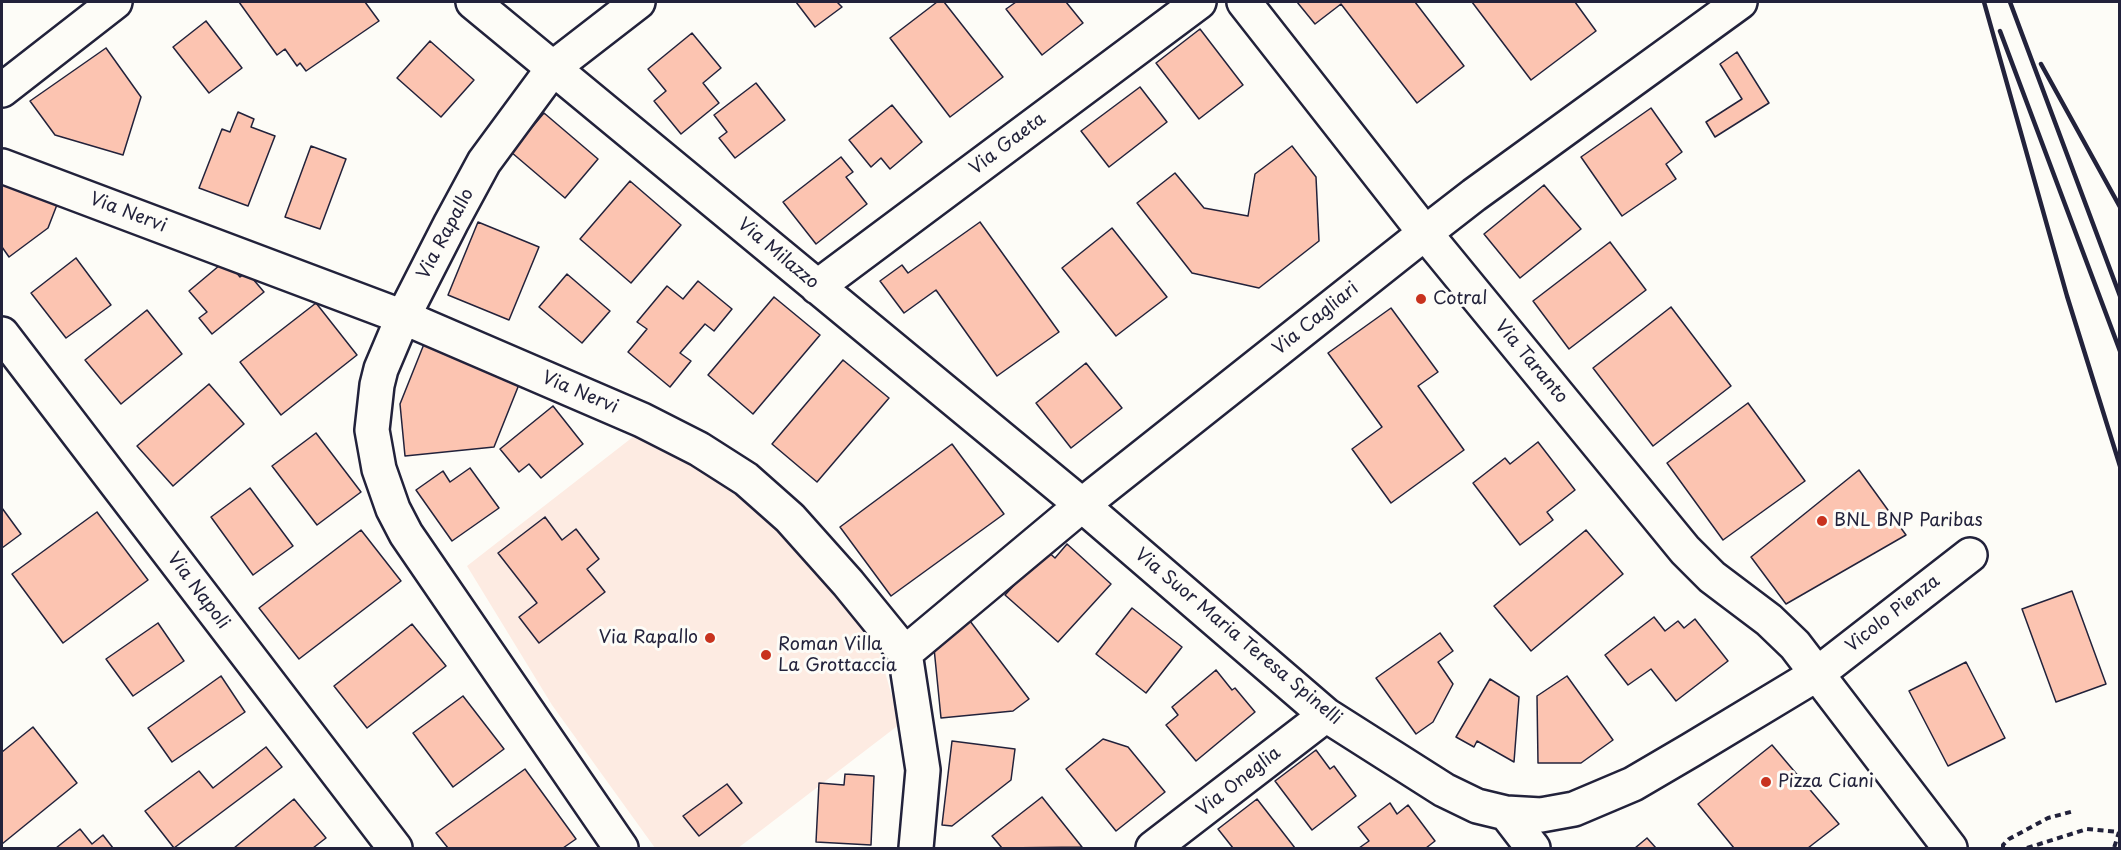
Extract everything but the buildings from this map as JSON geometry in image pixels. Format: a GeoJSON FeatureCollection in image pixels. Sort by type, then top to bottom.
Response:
{"type":"FeatureCollection","features":[{"type":"Feature","properties":{"kind":"street"},"geometry":{"type":"LineString","coordinates":[[2,90],[115,2]]}},
{"type":"Feature","properties":{"kind":"street","name":"Via Milazzo"},"geometry":{"type":"LineString","coordinates":[[473,2],[1082,505]]}},
{"type":"Feature","properties":{"kind":"street","name":"Via Rapallo"},"geometry":{"type":"LineString","coordinates":[[621,849],[422,558],[393,509],[379,469],[372,430],[372,415],[381,369],[403,317],[450,223],[484,162],[554,67],[638,2]]}},
{"type":"Feature","properties":{"kind":"street","name":"Via Gaeta"},"geometry":{"type":"LineString","coordinates":[[817,286],[1199,2]]}},
{"type":"Feature","properties":{"kind":"street","name":"Via Taranto"},"geometry":{"type":"LineString","coordinates":[[1244,2],[1425,233],[1685,550],[1729,591],[1784,633],[1950,849]]}},
{"type":"Feature","properties":{"kind":"street","name":"Via Cagliari"},"geometry":{"type":"LineString","coordinates":[[905,653],[1082,505],[1425,233],[1740,2]]}},
{"type":"Feature","properties":{"kind":"street","name":"Via Nervi"},"geometry":{"type":"LineString","coordinates":[[2,166],[403,317],[642,420],[723,463],[746,479],[790,518],[848,583],[905,653]]}},
{"type":"Feature","properties":{"kind":"street","name":"Via Napoli"},"geometry":{"type":"LineString","coordinates":[[2,334],[395,849]]}},
{"type":"Feature","properties":{"kind":"street","name":"Via Suor Maria Teresa Spinelli"},"geometry":{"type":"LineString","coordinates":[[1082,505],[1326,715],[1452,795],[1477,806],[1506,813],[1540,815],[1574,809],[1633,784],[1817,674]]}},
{"type":"Feature","properties":{"kind":"street","name":"Vicolo Pienza"},"geometry":{"type":"LineString","coordinates":[[1817,674],[1970,555]]}},
{"type":"Feature","properties":{"kind":"street"},"geometry":{"type":"LineString","coordinates":[[905,653],[923,770],[916,849]]}},
{"type":"Feature","properties":{"kind":"street","name":"Via Oneglia"},"geometry":{"type":"LineString","coordinates":[[1153,849],[1326,715]]}},
{"type":"Feature","properties":{"kind":"street"},"geometry":{"type":"LineString","coordinates":[[1506,813],[1533,849]]}},
{"type":"Feature","properties":{"kind":"path"},"geometry":{"type":"LineString","coordinates":[[2003,849],[2002,845],[2009,838],[2048,818],[2074,811]]}},
{"type":"Feature","properties":{"kind":"path"},"geometry":{"type":"LineString","coordinates":[[2027,849],[2087,829],[2119,832],[2114,849]]}},
{"type":"Feature","properties":{"kind":"shaded area","name":"Via Rapallo"},"geometry":{"type":"Polygon","coordinates":[[[638,433],[756,503],[874,634],[900,724],[738,848],[655,848],[552,705],[467,566],[638,433]],[[545,517],[537,603],[519,617],[539,642],[605,592],[587,569],[599,559],[576,529],[562,540],[545,517]]]}},
{"type":"Feature","properties":{"kind":"railway"},"geometry":{"type":"LineString","coordinates":[[1984,2],[2067,296],[2120,466]]}},
{"type":"Feature","properties":{"kind":"railway"},"geometry":{"type":"LineString","coordinates":[[2010,2],[2120,296]]}},
{"type":"Feature","properties":{"kind":"railway"},"geometry":{"type":"LineString","coordinates":[[2000,31],[2120,351]]}},
{"type":"Feature","properties":{"kind":"railway"},"geometry":{"type":"LineString","coordinates":[[2041,64],[2120,207]]}},
{"type":"Feature","properties":{"kind":"place","name":"Cotral"},"geometry":{"type":"Point","coordinates":[1421,299]}},
{"type":"Feature","properties":{"kind":"place","name":"BNL BNP Paribas"},"geometry":{"type":"Point","coordinates":[1822,521]}},
{"type":"Feature","properties":{"kind":"place","name":"Via Rapallo"},"geometry":{"type":"Point","coordinates":[710,638]}},
{"type":"Feature","properties":{"kind":"place","name":"Roman Villa La Grottaccia"},"geometry":{"type":"Point","coordinates":[766,655]}},
{"type":"Feature","properties":{"kind":"place","name":"Pizza Ciani"},"geometry":{"type":"Point","coordinates":[1766,782]}}]}
